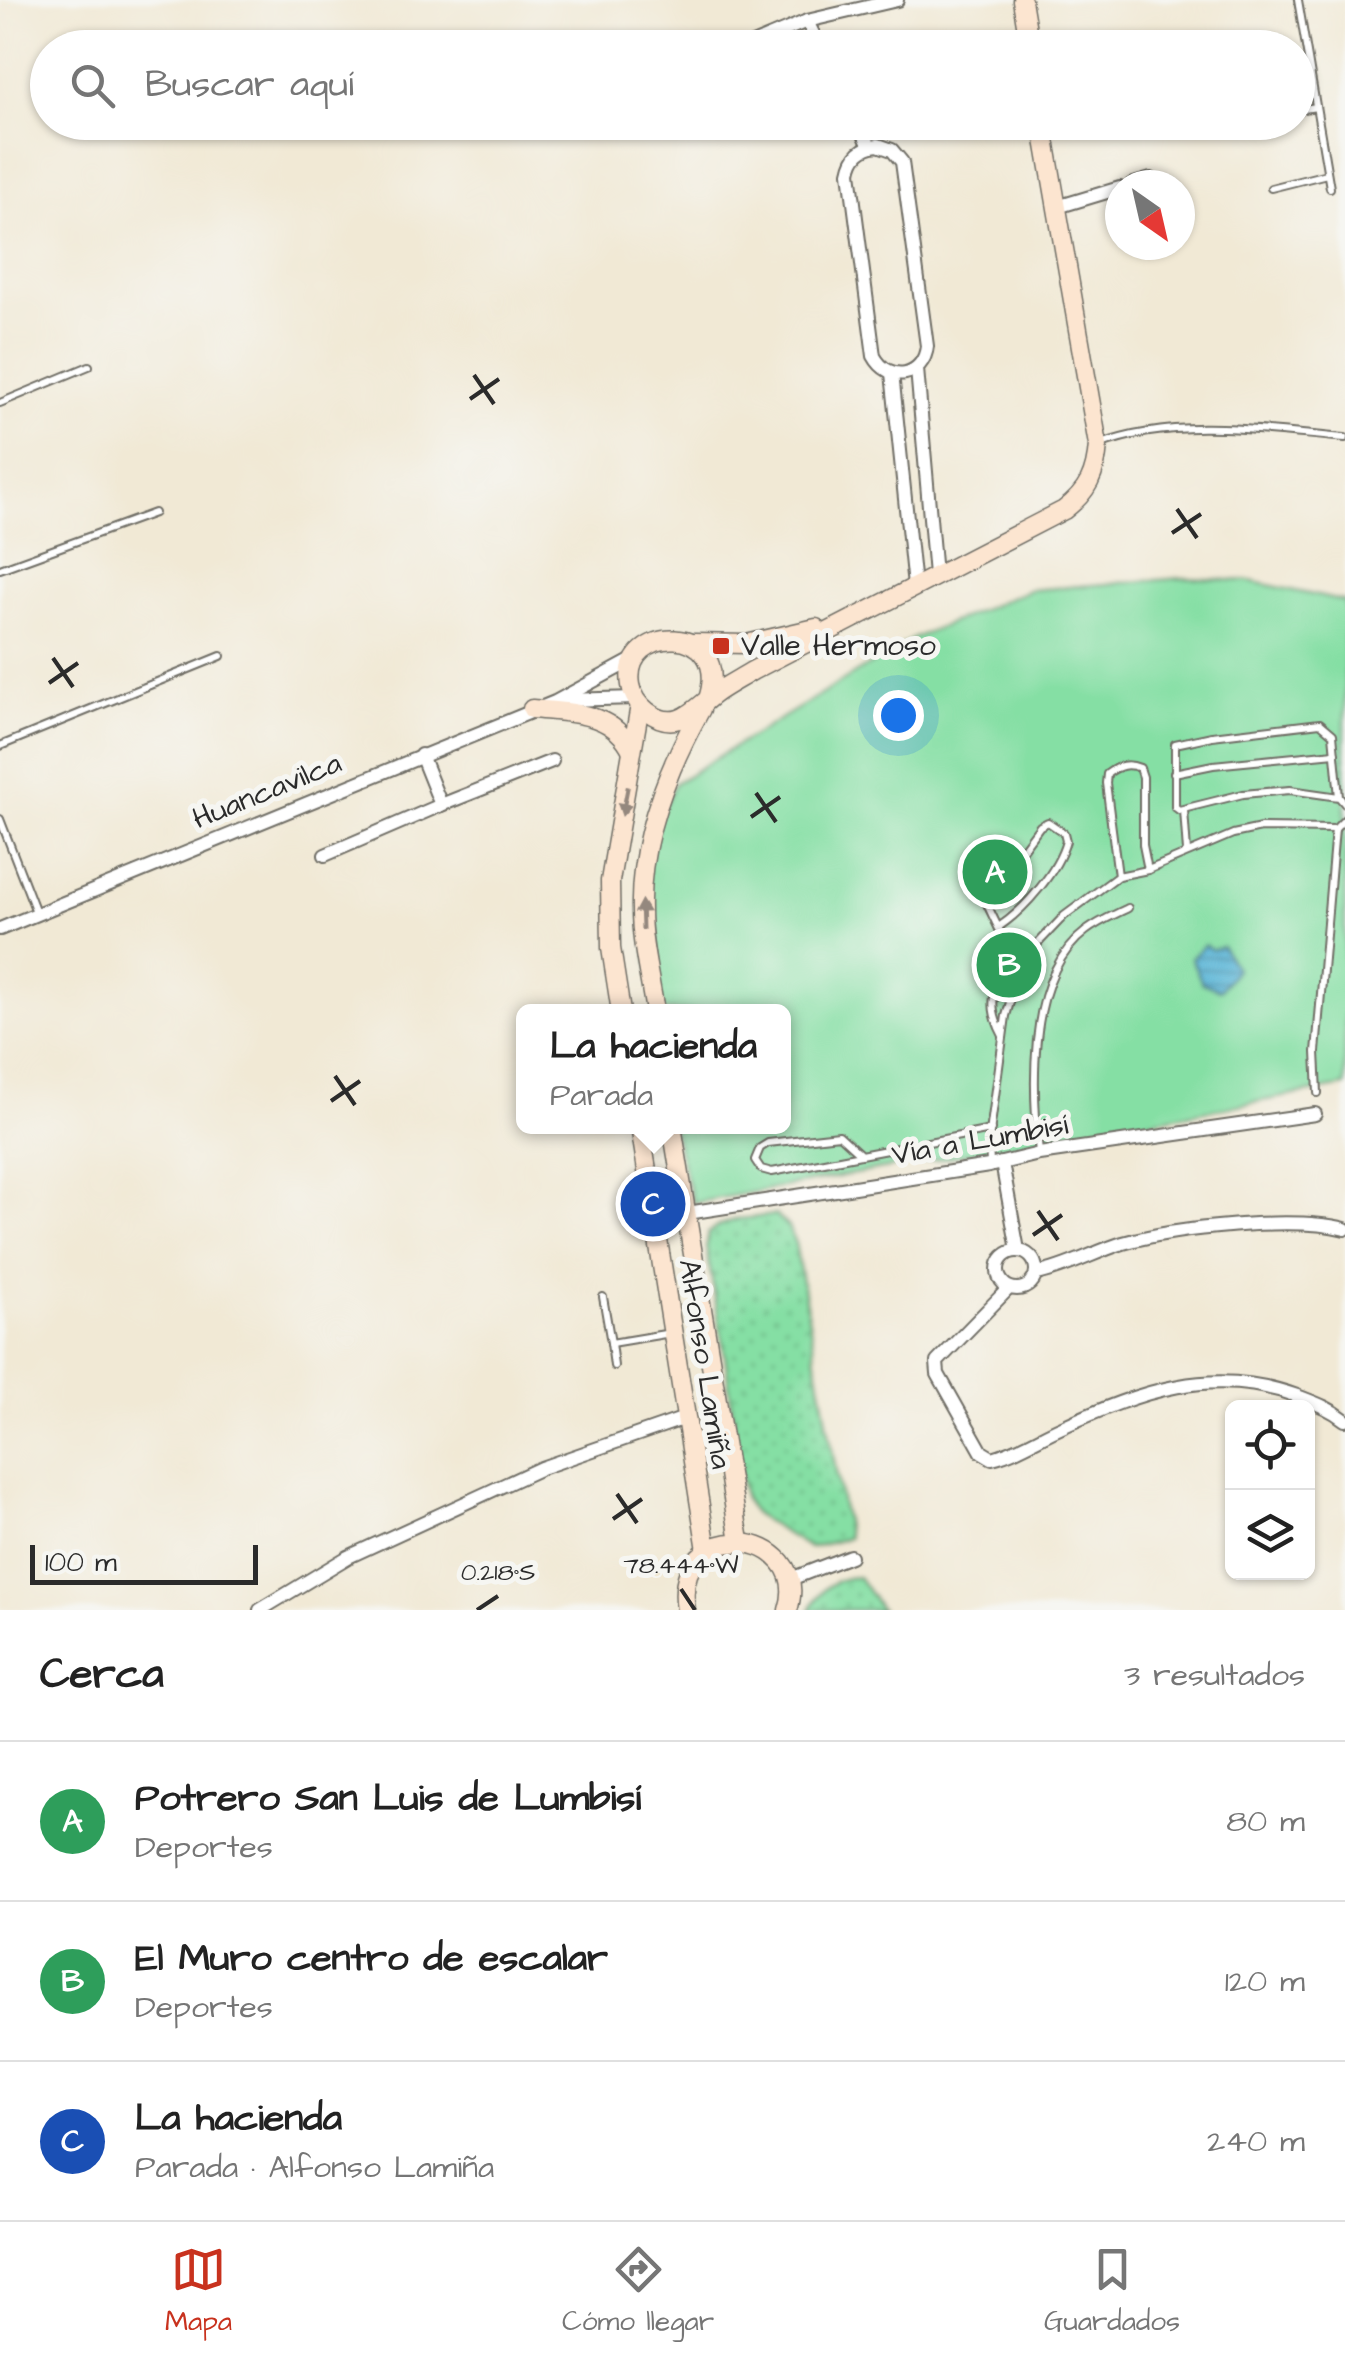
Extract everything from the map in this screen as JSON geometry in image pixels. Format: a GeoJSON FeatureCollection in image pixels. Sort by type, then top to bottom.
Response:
{"type":"FeatureCollection","features":[{"type":"Feature","properties":{"kind":"street"},"geometry":{"type":"LineString","coordinates":[[786,30],[807,21],[897,0]]}},
{"type":"Feature","properties":{"kind":"street"},"geometry":{"type":"LineString","coordinates":[[1022,0],[1027,30]]}},
{"type":"Feature","properties":{"kind":"street"},"geometry":{"type":"LineString","coordinates":[[807,21],[811,30]]}},
{"type":"Feature","properties":{"kind":"street"},"geometry":{"type":"LineString","coordinates":[[867,140],[870,146]]}},
{"type":"Feature","properties":{"kind":"street"},"geometry":{"type":"LineString","coordinates":[[637,702],[654,716],[670,720],[688,717],[793,648],[1064,510],[1080,498],[1097,468],[1098,445],[1045,140]]}},
{"type":"Feature","properties":{"kind":"street"},"geometry":{"type":"LineString","coordinates":[[870,146],[886,146],[902,162],[927,346],[923,362],[909,373],[884,370],[874,356],[850,172],[856,156],[870,146]]}},
{"type":"Feature","properties":{"kind":"street"},"geometry":{"type":"LineString","coordinates":[[1057,207],[1105,193]]}},
{"type":"Feature","properties":{"kind":"street"},"geometry":{"type":"LineString","coordinates":[[917,369],[936,576]]}},
{"type":"Feature","properties":{"kind":"street"},"geometry":{"type":"LineString","coordinates":[[892,373],[914,586]]}},
{"type":"Feature","properties":{"kind":"street"},"geometry":{"type":"LineString","coordinates":[[620,1004],[611,948],[609,898],[632,751],[637,702],[630,678],[636,658],[647,646],[662,639],[722,646],[776,638],[817,628],[882,603]]}},
{"type":"Feature","properties":{"kind":"street"},"geometry":{"type":"LineString","coordinates":[[653,1004],[641,910],[644,867],[658,804],[670,772],[713,684],[712,668],[693,643]]}},
{"type":"Feature","properties":{"kind":"street","name":"Huancavilca"},"geometry":{"type":"LineString","coordinates":[[0,928],[555,702],[636,658]]}},
{"type":"Feature","properties":{"kind":"street","name":"Huancavilca"},"geometry":{"type":"LineString","coordinates":[[555,702],[637,702]]}},
{"type":"Feature","properties":{"kind":"street"},"geometry":{"type":"LineString","coordinates":[[532,709],[587,715],[612,724],[632,751]]}},
{"type":"Feature","properties":{"kind":"street"},"geometry":{"type":"LineString","coordinates":[[421,754],[441,805]]}},
{"type":"Feature","properties":{"kind":"street"},"geometry":{"type":"LineString","coordinates":[[324,855],[552,761]]}},
{"type":"Feature","properties":{"kind":"street","name":"Vía a Lumbisí"},"geometry":{"type":"LineString","coordinates":[[655,1218],[1039,1154],[1314,1114]]}},
{"type":"Feature","properties":{"kind":"street","name":"Alfonso Lamiña"},"geometry":{"type":"LineString","coordinates":[[641,1134],[707,1550]]}},
{"type":"Feature","properties":{"kind":"street","name":"Alfonso Lamiña"},"geometry":{"type":"LineString","coordinates":[[673,1134],[740,1540]]}},
{"type":"Feature","properties":{"kind":"street"},"geometry":{"type":"LineString","coordinates":[[996,1164],[1018,1250],[1033,1258],[1036,1274],[1031,1284],[1020,1290],[1002,1283],[998,1265],[1002,1257],[1018,1250]]}},
{"type":"Feature","properties":{"kind":"street"},"geometry":{"type":"LineString","coordinates":[[1036,1274],[1160,1234],[1298,1223],[1345,1229]]}},
{"type":"Feature","properties":{"kind":"street"},"geometry":{"type":"LineString","coordinates":[[1009,1288],[937,1362],[938,1374],[982,1452],[992,1458],[1122,1401],[1170,1386],[1212,1380],[1247,1382],[1338,1406],[1345,1420]]}},
{"type":"Feature","properties":{"kind":"street"},"geometry":{"type":"LineString","coordinates":[[260,1610],[348,1557],[541,1468],[684,1418]]}},
{"type":"Feature","properties":{"kind":"street"},"geometry":{"type":"LineString","coordinates":[[686,1610],[686,1578],[694,1562],[707,1550],[740,1540],[773,1554],[788,1580],[788,1610]]}},
{"type":"Feature","properties":{"kind":"street"},"geometry":{"type":"LineString","coordinates":[[788,1580],[850,1556]]}},
{"type":"Feature","properties":{"kind":"lane"},"geometry":{"type":"LineString","coordinates":[[1298,0],[1303,30]]}},
{"type":"Feature","properties":{"kind":"lane"},"geometry":{"type":"LineString","coordinates":[[1315,101],[1330,188]]}},
{"type":"Feature","properties":{"kind":"lane"},"geometry":{"type":"LineString","coordinates":[[1271,188],[1327,174]]}},
{"type":"Feature","properties":{"kind":"lane"},"geometry":{"type":"LineString","coordinates":[[0,402],[89,366]]}},
{"type":"Feature","properties":{"kind":"lane"},"geometry":{"type":"LineString","coordinates":[[1098,445],[1146,432],[1230,427],[1345,438]]}},
{"type":"Feature","properties":{"kind":"lane"},"geometry":{"type":"LineString","coordinates":[[0,569],[154,512]]}},
{"type":"Feature","properties":{"kind":"lane"},"geometry":{"type":"LineString","coordinates":[[0,746],[221,656]]}},
{"type":"Feature","properties":{"kind":"lane"},"geometry":{"type":"LineString","coordinates":[[1339,796],[1290,790],[1243,794],[1184,810],[1175,807],[1175,744],[1320,722],[1334,734],[1339,796],[1345,804]]}},
{"type":"Feature","properties":{"kind":"lane"},"geometry":{"type":"LineString","coordinates":[[1174,773],[1213,765],[1335,753]]}},
{"type":"Feature","properties":{"kind":"lane"},"geometry":{"type":"LineString","coordinates":[[1118,876],[1106,783],[1107,774],[1117,766],[1130,764],[1140,768],[1143,777],[1143,844],[1148,870]]}},
{"type":"Feature","properties":{"kind":"lane"},"geometry":{"type":"LineString","coordinates":[[1184,810],[1186,852]]}},
{"type":"Feature","properties":{"kind":"lane"},"geometry":{"type":"LineString","coordinates":[[1318,1094],[1318,1016],[1335,830],[1345,818]]}},
{"type":"Feature","properties":{"kind":"lane"},"geometry":{"type":"LineString","coordinates":[[0,820],[37,913]]}},
{"type":"Feature","properties":{"kind":"lane"},"geometry":{"type":"LineString","coordinates":[[1000,926],[1013,917],[1059,857],[1066,841],[1058,828],[1048,822],[1040,826],[984,900],[1019,971]]}},
{"type":"Feature","properties":{"kind":"lane"},"geometry":{"type":"LineString","coordinates":[[996,1164],[990,1130],[1003,1036],[1019,971],[1026,956],[1064,916],[1118,876],[1148,870],[1233,834],[1262,828],[1335,830]]}},
{"type":"Feature","properties":{"kind":"lane"},"geometry":{"type":"LineString","coordinates":[[1039,1154],[1032,1097],[1035,1039],[1056,969],[1083,933],[1128,908]]}},
{"type":"Feature","properties":{"kind":"lane"},"geometry":{"type":"LineString","coordinates":[[1003,1036],[993,1016],[992,998],[1006,976],[1019,971]]}},
{"type":"Feature","properties":{"kind":"lane"},"geometry":{"type":"LineString","coordinates":[[862,1155],[839,1135],[768,1143],[760,1148],[755,1160],[760,1168],[772,1172],[862,1155],[990,1130]]}},
{"type":"Feature","properties":{"kind":"lane"},"geometry":{"type":"LineString","coordinates":[[603,1297],[614,1366]]}},
{"type":"Feature","properties":{"kind":"lane"},"geometry":{"type":"LineString","coordinates":[[611,1343],[672,1333]]}},
{"type":"Feature","properties":{"kind":"green space"},"geometry":{"type":"Polygon","coordinates":[[[1183,578],[1250,581],[1345,602],[1345,1086],[693,1203],[674,1134],[791,1134],[791,1004],[655,1004],[641,910],[650,834],[675,783],[914,638],[1029,590],[1183,578]]]}},
{"type":"Feature","properties":{"kind":"green space"},"geometry":{"type":"Polygon","coordinates":[[[776,1215],[788,1227],[795,1243],[848,1538],[809,1548],[754,1514],[744,1498],[706,1247],[708,1233],[720,1225],[776,1215]]]}},
{"type":"Feature","properties":{"kind":"green space"},"geometry":{"type":"Polygon","coordinates":[[[858,1577],[881,1610],[810,1610],[829,1586],[858,1577]]]}},
{"type":"Feature","properties":{"kind":"water"},"geometry":{"type":"Polygon","coordinates":[[[1204,945],[1212,950],[1222,947],[1236,969],[1220,990],[1202,983],[1191,958],[1204,945]]]}},
{"type":"Feature","properties":{"kind":"place","name":"Valle Hermoso"},"geometry":{"type":"Point","coordinates":[721,646]}},
{"type":"Feature","properties":{"kind":"place","name":"Potrero San Luis de Lumbisí"},"geometry":{"type":"Point","coordinates":[995,872]}},
{"type":"Feature","properties":{"kind":"place","name":"El Muro centro de escalar"},"geometry":{"type":"Point","coordinates":[1009,965]}},
{"type":"Feature","properties":{"kind":"place","name":"La hacienda"},"geometry":{"type":"Point","coordinates":[653,1204]}}]}
